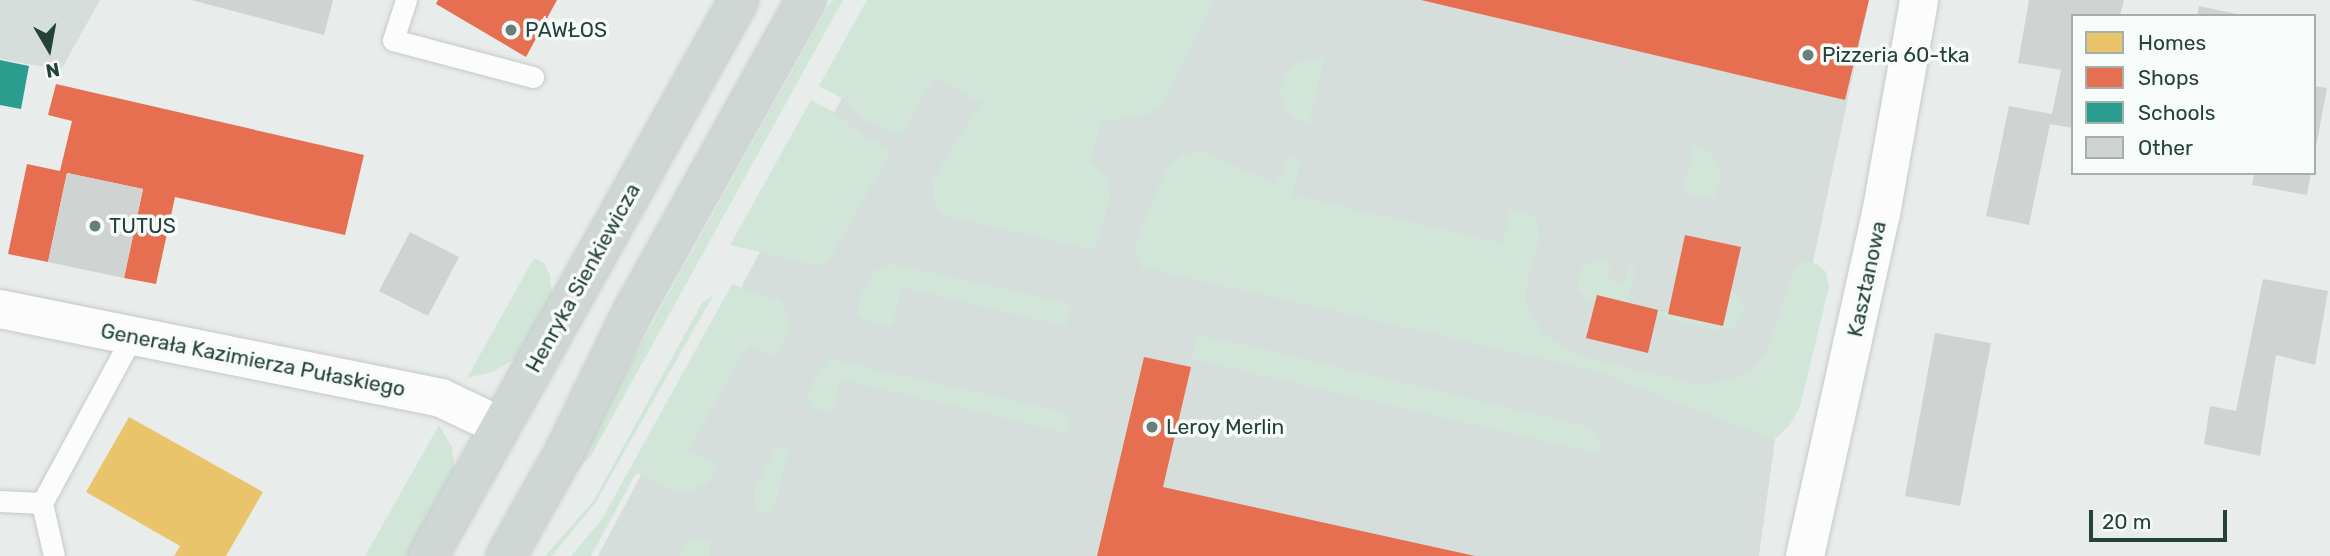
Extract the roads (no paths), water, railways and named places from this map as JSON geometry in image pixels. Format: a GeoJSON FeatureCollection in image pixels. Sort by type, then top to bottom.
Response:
{"type":"FeatureCollection","features":[{"type":"Feature","properties":{"kind":"main road","name":"Henryka Sienkiewicza"},"geometry":{"type":"LineString","coordinates":[[428,556],[739,0]]}},
{"type":"Feature","properties":{"kind":"main road"},"geometry":{"type":"LineString","coordinates":[[506,556],[564,453],[632,313],[806,0]]}},
{"type":"Feature","properties":{"kind":"street","name":"Kasztanowa"},"geometry":{"type":"LineString","coordinates":[[1805,556],[1881,214],[1919,0]]}},
{"type":"Feature","properties":{"kind":"street","name":"Generała Kazimierza Pułaskiego"},"geometry":{"type":"LineString","coordinates":[[0,309],[440,398],[500,426]]}},
{"type":"Feature","properties":{"kind":"lane"},"geometry":{"type":"LineString","coordinates":[[406,0],[393,40],[533,77]]}},
{"type":"Feature","properties":{"kind":"lane"},"geometry":{"type":"LineString","coordinates":[[54,556],[42,503],[132,335]]}},
{"type":"Feature","properties":{"kind":"lane"},"geometry":{"type":"LineString","coordinates":[[0,501],[42,503]]}},
{"type":"Feature","properties":{"kind":"place","name":"PAWŁOS"},"geometry":{"type":"Point","coordinates":[511,30]}},
{"type":"Feature","properties":{"kind":"place","name":"Pizzeria 60-tka"},"geometry":{"type":"Point","coordinates":[1808,55]}},
{"type":"Feature","properties":{"kind":"place","name":"TUTUS"},"geometry":{"type":"Point","coordinates":[95,226]}},
{"type":"Feature","properties":{"kind":"place","name":"Leroy Merlin"},"geometry":{"type":"Point","coordinates":[1152,427]}}]}
